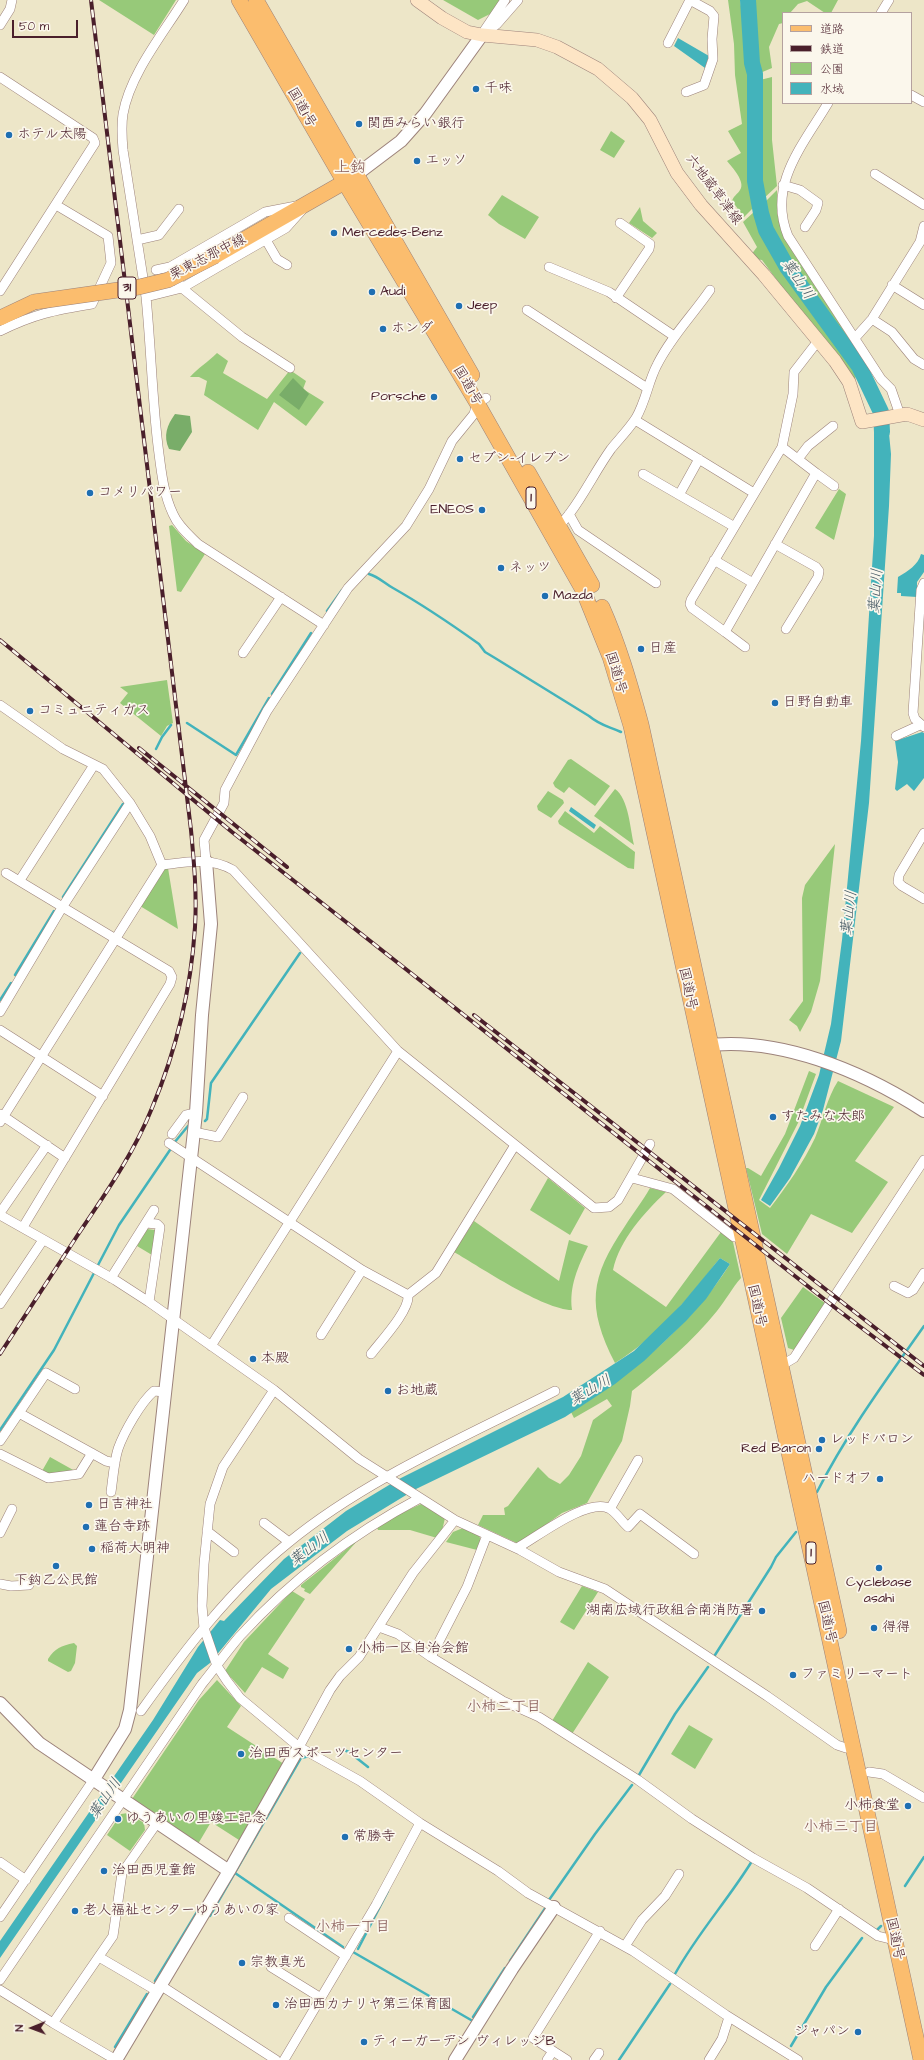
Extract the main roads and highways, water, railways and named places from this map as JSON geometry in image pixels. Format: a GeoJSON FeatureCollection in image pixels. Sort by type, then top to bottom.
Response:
{"type":"FeatureCollection","features":[{"type":"Feature","properties":{"kind":"main road","name":"国道1号"},"geometry":{"type":"LineString","coordinates":[[239,0],[350,179],[481,400],[555,531],[592,584],[616,639],[630,681],[641,724],[705,1045],[740,1237],[776,1368],[894,1940],[921,2060]]}},
{"type":"Feature","properties":{"kind":"main road","name":"国道1号"},"geometry":{"type":"LineString","coordinates":[[256,0],[350,179]]}},
{"type":"Feature","properties":{"kind":"main road","name":"六地蔵草津線"},"geometry":{"type":"LineString","coordinates":[[417,0],[442,18],[467,32],[482,36],[521,38],[545,42],[584,60],[614,82],[640,107],[650,120],[677,173],[701,205],[764,275],[835,361],[848,382],[862,422],[896,415],[914,415],[924,420]]}},
{"type":"Feature","properties":{"kind":"main road","name":"栗東志那中線"},"geometry":{"type":"LineString","coordinates":[[0,318],[34,302],[139,287],[168,280],[215,256],[350,179]]}},
{"type":"Feature","properties":{"kind":"main road","name":"国道1号"},"geometry":{"type":"LineString","coordinates":[[705,1045],[776,1368],[869,1772],[924,2029]]}},
{"type":"Feature","properties":{"kind":"water"},"geometry":{"type":"Polygon","coordinates":[[[678,38],[709,56],[705,68],[674,46],[678,38]]]}},
{"type":"Feature","properties":{"kind":"water"},"geometry":{"type":"Polygon","coordinates":[[[888,423],[891,454],[889,506],[869,803],[841,1041],[823,1110],[814,1134],[790,1178],[770,1206],[761,1200],[800,1126],[819,1075],[831,1024],[842,940],[861,741],[874,536],[874,430],[888,423]]]}},
{"type":"Feature","properties":{"kind":"water"},"geometry":{"type":"Polygon","coordinates":[[[921,554],[924,555],[924,572],[917,582],[917,597],[901,596],[901,593],[897,593],[898,577],[915,565],[921,554]]]}},
{"type":"Feature","properties":{"kind":"water"},"geometry":{"type":"Polygon","coordinates":[[[922,732],[924,733],[924,778],[914,791],[907,784],[897,791],[895,789],[898,762],[895,741],[922,732]]]}},
{"type":"Feature","properties":{"kind":"water"},"geometry":{"type":"Polygon","coordinates":[[[571,807],[596,825],[594,829],[569,811],[571,807]]]}},
{"type":"Feature","properties":{"kind":"water"},"geometry":{"type":"Polygon","coordinates":[[[720,1258],[730,1264],[706,1299],[686,1321],[644,1361],[615,1384],[565,1417],[416,1489],[347,1531],[271,1589],[210,1663],[197,1673],[0,1958],[0,1941],[153,1720],[198,1647],[220,1620],[224,1621],[284,1559],[346,1511],[399,1479],[563,1397],[634,1351],[681,1305],[720,1258]]]}},
{"type":"Feature","properties":{"kind":"waterway","name":"葉山川"},"geometry":{"type":"LineString","coordinates":[[748,0],[752,63],[755,74],[755,181],[766,230],[787,267],[859,366],[881,412],[882,432]]}},
{"type":"Feature","properties":{"kind":"waterway"},"geometry":{"type":"LineString","coordinates":[[369,574],[379,578],[447,622],[479,644],[485,652],[597,722],[621,732]]}},
{"type":"Feature","properties":{"kind":"waterway"},"geometry":{"type":"LineString","coordinates":[[327,611],[342,590]]}},
{"type":"Feature","properties":{"kind":"waterway"},"geometry":{"type":"LineString","coordinates":[[272,694],[311,633]]}},
{"type":"Feature","properties":{"kind":"waterway"},"geometry":{"type":"LineString","coordinates":[[187,723],[236,755],[269,698]]}},
{"type":"Feature","properties":{"kind":"waterway"},"geometry":{"type":"LineString","coordinates":[[156,749],[162,737],[171,725]]}},
{"type":"Feature","properties":{"kind":"waterway"},"geometry":{"type":"LineString","coordinates":[[63,897],[123,804]]}},
{"type":"Feature","properties":{"kind":"waterway"},"geometry":{"type":"LineString","coordinates":[[15,975],[54,911]]}},
{"type":"Feature","properties":{"kind":"waterway"},"geometry":{"type":"LineString","coordinates":[[205,1121],[207,1119],[211,1083],[300,953]]}},
{"type":"Feature","properties":{"kind":"waterway"},"geometry":{"type":"LineString","coordinates":[[0,1000],[11,983]]}},
{"type":"Feature","properties":{"kind":"waterway"},"geometry":{"type":"LineString","coordinates":[[174,1143],[188,1126]]}},
{"type":"Feature","properties":{"kind":"waterway"},"geometry":{"type":"LineString","coordinates":[[97,1267],[119,1225],[172,1147]]}},
{"type":"Feature","properties":{"kind":"waterway"},"geometry":{"type":"LineString","coordinates":[[0,1430],[54,1350],[95,1271]]}},
{"type":"Feature","properties":{"kind":"waterway"},"geometry":{"type":"LineString","coordinates":[[817,1492],[854,1428],[924,1326]]}},
{"type":"Feature","properties":{"kind":"waterway"},"geometry":{"type":"LineString","coordinates":[[715,1655],[776,1557],[796,1532]]}},
{"type":"Feature","properties":{"kind":"waterway"},"geometry":{"type":"LineString","coordinates":[[639,1775],[675,1714],[708,1667]]}},
{"type":"Feature","properties":{"kind":"waterway"},"geometry":{"type":"LineString","coordinates":[[344,1750],[349,1752],[368,1767]]}},
{"type":"Feature","properties":{"kind":"waterway"},"geometry":{"type":"LineString","coordinates":[[210,1916],[301,1758],[310,1756]]}},
{"type":"Feature","properties":{"kind":"waterway"},"geometry":{"type":"LineString","coordinates":[[549,1900],[595,1834],[632,1785]]}},
{"type":"Feature","properties":{"kind":"waterway"},"geometry":{"type":"LineString","coordinates":[[905,1886],[924,1857]]}},
{"type":"Feature","properties":{"kind":"waterway"},"geometry":{"type":"LineString","coordinates":[[675,1974],[693,1945],[752,1861]]}},
{"type":"Feature","properties":{"kind":"waterway"},"geometry":{"type":"LineString","coordinates":[[235,1873],[343,1947]]}},
{"type":"Feature","properties":{"kind":"waterway"},"geometry":{"type":"LineString","coordinates":[[358,1949],[388,1891]]}},
{"type":"Feature","properties":{"kind":"waterway"},"geometry":{"type":"LineString","coordinates":[[510,1961],[546,1907]]}},
{"type":"Feature","properties":{"kind":"waterway"},"geometry":{"type":"LineString","coordinates":[[155,1981],[197,1912]]}},
{"type":"Feature","properties":{"kind":"waterway"},"geometry":{"type":"LineString","coordinates":[[877,1930],[881,1926]]}},
{"type":"Feature","properties":{"kind":"waterway"},"geometry":{"type":"LineString","coordinates":[[791,2046],[826,1987],[862,1938]]}},
{"type":"Feature","properties":{"kind":"waterway"},"geometry":{"type":"LineString","coordinates":[[353,1952],[471,2020]]}},
{"type":"Feature","properties":{"kind":"waterway"},"geometry":{"type":"LineString","coordinates":[[473,2017],[505,1968]]}},
{"type":"Feature","properties":{"kind":"waterway"},"geometry":{"type":"LineString","coordinates":[[619,2060],[670,1984]]}},
{"type":"Feature","properties":{"kind":"waterway"},"geometry":{"type":"LineString","coordinates":[[115,2047],[147,1994]]}},
{"type":"Feature","properties":{"kind":"railway"},"geometry":{"type":"LineString","coordinates":[[0,1354],[109,1188],[145,1125],[161,1086],[181,1019],[190,973],[196,915],[191,830],[91,0]]}},
{"type":"Feature","properties":{"kind":"railway"},"geometry":{"type":"LineString","coordinates":[[0,640],[232,832],[838,1310],[924,1375]]}},
{"type":"Feature","properties":{"kind":"railway"},"geometry":{"type":"LineString","coordinates":[[139,748],[287,867]]}},
{"type":"Feature","properties":{"kind":"railway"},"geometry":{"type":"LineString","coordinates":[[474,1015],[924,1366]]}},
{"type":"Feature","properties":{"kind":"place","name":"千味"},"geometry":{"type":"Point","coordinates":[476,89]}},
{"type":"Feature","properties":{"kind":"place","name":"関西みらい銀行"},"geometry":{"type":"Point","coordinates":[359,124]}},
{"type":"Feature","properties":{"kind":"place","name":"ホテル太陽"},"geometry":{"type":"Point","coordinates":[9,135]}},
{"type":"Feature","properties":{"kind":"place","name":"エッソ"},"geometry":{"type":"Point","coordinates":[417,161]}},
{"type":"Feature","properties":{"kind":"place","name":"Mercedes-Benz"},"geometry":{"type":"Point","coordinates":[334,233]}},
{"type":"Feature","properties":{"kind":"place","name":"Audi"},"geometry":{"type":"Point","coordinates":[372,292]}},
{"type":"Feature","properties":{"kind":"place","name":"Jeep"},"geometry":{"type":"Point","coordinates":[459,306]}},
{"type":"Feature","properties":{"kind":"place","name":"ホンダ"},"geometry":{"type":"Point","coordinates":[383,329]}},
{"type":"Feature","properties":{"kind":"place","name":"Porsche"},"geometry":{"type":"Point","coordinates":[434,397]}},
{"type":"Feature","properties":{"kind":"place","name":"セブン-イレブン"},"geometry":{"type":"Point","coordinates":[460,459]}},
{"type":"Feature","properties":{"kind":"place","name":"コメリパワー"},"geometry":{"type":"Point","coordinates":[90,493]}},
{"type":"Feature","properties":{"kind":"place","name":"ENEOS"},"geometry":{"type":"Point","coordinates":[482,510]}},
{"type":"Feature","properties":{"kind":"place","name":"ネッツ"},"geometry":{"type":"Point","coordinates":[501,568]}},
{"type":"Feature","properties":{"kind":"place","name":"Mazda"},"geometry":{"type":"Point","coordinates":[545,596]}},
{"type":"Feature","properties":{"kind":"place","name":"日産"},"geometry":{"type":"Point","coordinates":[641,649]}},
{"type":"Feature","properties":{"kind":"place","name":"日野自動車"},"geometry":{"type":"Point","coordinates":[775,703]}},
{"type":"Feature","properties":{"kind":"place","name":"コミュニティガス"},"geometry":{"type":"Point","coordinates":[30,711]}},
{"type":"Feature","properties":{"kind":"place","name":"すたみな太郎"},"geometry":{"type":"Point","coordinates":[773,1117]}},
{"type":"Feature","properties":{"kind":"place","name":"本殿"},"geometry":{"type":"Point","coordinates":[253,1359]}},
{"type":"Feature","properties":{"kind":"place","name":"お地蔵"},"geometry":{"type":"Point","coordinates":[388,1391]}},
{"type":"Feature","properties":{"kind":"place","name":"レッドバロン"},"geometry":{"type":"Point","coordinates":[822,1440]}},
{"type":"Feature","properties":{"kind":"place","name":"Red Baron"},"geometry":{"type":"Point","coordinates":[819,1449]}},
{"type":"Feature","properties":{"kind":"place","name":"ハードオフ"},"geometry":{"type":"Point","coordinates":[880,1479]}},
{"type":"Feature","properties":{"kind":"place","name":"日吉神社"},"geometry":{"type":"Point","coordinates":[89,1505]}},
{"type":"Feature","properties":{"kind":"place","name":"蓮台寺跡"},"geometry":{"type":"Point","coordinates":[86,1527]}},
{"type":"Feature","properties":{"kind":"place","name":"稲荷大明神"},"geometry":{"type":"Point","coordinates":[92,1549]}},
{"type":"Feature","properties":{"kind":"place","name":"下鈎乙公民館"},"geometry":{"type":"Point","coordinates":[56,1566]}},
{"type":"Feature","properties":{"kind":"place","name":"Cyclebase asahi"},"geometry":{"type":"Point","coordinates":[879,1568]}},
{"type":"Feature","properties":{"kind":"place","name":"湖南広域行政組合南消防署"},"geometry":{"type":"Point","coordinates":[762,1611]}},
{"type":"Feature","properties":{"kind":"place","name":"得得"},"geometry":{"type":"Point","coordinates":[874,1628]}},
{"type":"Feature","properties":{"kind":"place","name":"小柿一区自治会館"},"geometry":{"type":"Point","coordinates":[349,1649]}},
{"type":"Feature","properties":{"kind":"place","name":"ファミリーマート"},"geometry":{"type":"Point","coordinates":[793,1675]}},
{"type":"Feature","properties":{"kind":"place","name":"治田西スポーツセンター"},"geometry":{"type":"Point","coordinates":[241,1754]}},
{"type":"Feature","properties":{"kind":"place","name":"小柿食堂"},"geometry":{"type":"Point","coordinates":[908,1806]}},
{"type":"Feature","properties":{"kind":"place","name":"ゆうあいの里竣工記念"},"geometry":{"type":"Point","coordinates":[118,1819]}},
{"type":"Feature","properties":{"kind":"place","name":"常勝寺"},"geometry":{"type":"Point","coordinates":[345,1837]}},
{"type":"Feature","properties":{"kind":"place","name":"治田西児童館"},"geometry":{"type":"Point","coordinates":[104,1871]}},
{"type":"Feature","properties":{"kind":"place","name":"老人福祉センターゆうあいの家"},"geometry":{"type":"Point","coordinates":[75,1911]}},
{"type":"Feature","properties":{"kind":"place","name":"宗教真光"},"geometry":{"type":"Point","coordinates":[242,1963]}},
{"type":"Feature","properties":{"kind":"place","name":"治田西カナリヤ第三保育園"},"geometry":{"type":"Point","coordinates":[276,2005]}},
{"type":"Feature","properties":{"kind":"place","name":"ジャパン"},"geometry":{"type":"Point","coordinates":[858,2032]}},
{"type":"Feature","properties":{"kind":"place","name":"ティーガーデン ヴィレッジB"},"geometry":{"type":"Point","coordinates":[364,2042]}},
{"type":"Feature","properties":{"kind":"district","name":"上鈎"},"geometry":{"type":"Point","coordinates":[350,169]}},
{"type":"Feature","properties":{"kind":"district","name":"小柿二丁目"},"geometry":{"type":"Point","coordinates":[504,1708]}},
{"type":"Feature","properties":{"kind":"district","name":"小柿三丁目"},"geometry":{"type":"Point","coordinates":[841,1828]}},
{"type":"Feature","properties":{"kind":"district","name":"小柿一丁目"},"geometry":{"type":"Point","coordinates":[353,1928]}}]}
